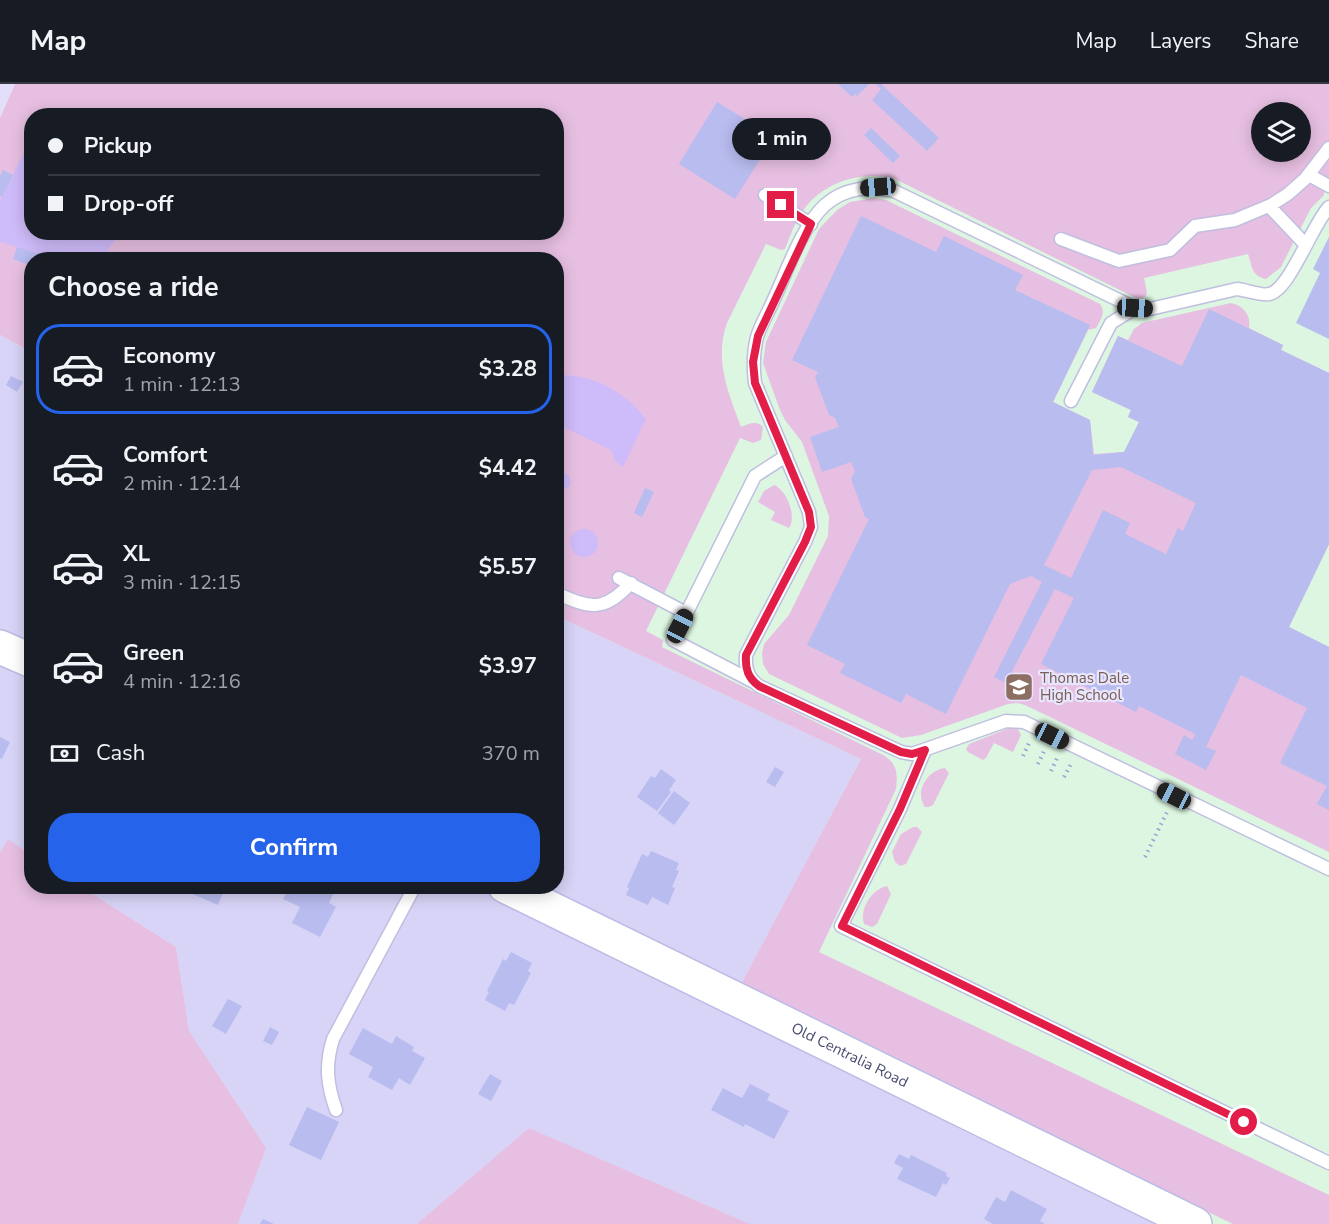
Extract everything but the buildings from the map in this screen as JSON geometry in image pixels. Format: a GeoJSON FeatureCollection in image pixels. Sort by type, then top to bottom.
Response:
{"type":"FeatureCollection","features":[{"type":"Feature","properties":{"kind":"street"},"geometry":{"type":"LineString","coordinates":[[0,646],[24,658]]}},
{"type":"Feature","properties":{"kind":"street","name":"Old Centralia Road"},"geometry":{"type":"LineString","coordinates":[[521,894],[1196,1224]]}},
{"type":"Feature","properties":{"kind":"lane"},"geometry":{"type":"LineString","coordinates":[[1061,239],[1119,261],[1170,250],[1195,226],[1235,220],[1269,206],[1288,194],[1309,175],[1329,148]]}},
{"type":"Feature","properties":{"kind":"lane"},"geometry":{"type":"LineString","coordinates":[[1309,175],[1329,186]]}},
{"type":"Feature","properties":{"kind":"lane"},"geometry":{"type":"LineString","coordinates":[[752,681],[745,668],[746,655],[811,527],[809,512],[755,383],[753,362],[758,336],[811,224],[825,205],[843,194],[861,188],[878,187],[894,191],[1135,308],[1150,309],[1237,289],[1266,295],[1275,293],[1286,282],[1320,216],[1329,207]]}},
{"type":"Feature","properties":{"kind":"lane"},"geometry":{"type":"LineString","coordinates":[[765,195],[811,224]]}},
{"type":"Feature","properties":{"kind":"lane"},"geometry":{"type":"LineString","coordinates":[[1269,206],[1305,244]]}},
{"type":"Feature","properties":{"kind":"lane"},"geometry":{"type":"LineString","coordinates":[[1071,400],[1111,323],[1135,308]]}},
{"type":"Feature","properties":{"kind":"lane"},"geometry":{"type":"LineString","coordinates":[[786,456],[755,476],[674,639],[759,686],[901,752],[912,754],[1006,721],[1024,722],[1329,869]]}},
{"type":"Feature","properties":{"kind":"lane"},"geometry":{"type":"LineString","coordinates":[[564,596],[595,606],[605,605],[619,596],[625,581],[687,613]]}},
{"type":"Feature","properties":{"kind":"lane"},"geometry":{"type":"LineString","coordinates":[[925,750],[900,809],[842,926],[1329,1163]]}},
{"type":"Feature","properties":{"kind":"lane"},"geometry":{"type":"LineString","coordinates":[[336,1110],[328,1089],[327,1070],[333,1039],[411,894]]}},
{"type":"Feature","properties":{"kind":"path"},"geometry":{"type":"LineString","coordinates":[[1145,857],[1174,796]]}},
{"type":"Feature","properties":{"kind":"shaded area","name":"Thomas Dale High School"},"geometry":{"type":"Polygon","coordinates":[[[15,84],[1329,84],[1329,1224],[1198,1224],[734,998],[861,759],[564,619],[564,252],[24,252],[24,348],[0,335],[0,118],[15,84]]]}},
{"type":"Feature","properties":{"kind":"shaded area"},"geometry":{"type":"Polygon","coordinates":[[[15,84],[1329,84],[1329,180],[1324,188],[1324,195],[1311,208],[1281,267],[1266,279],[1255,273],[1248,254],[1144,278],[1147,293],[1145,297],[1138,299],[895,179],[870,176],[857,178],[844,181],[821,192],[800,215],[785,249],[781,250],[766,244],[727,323],[723,337],[722,363],[727,388],[741,427],[752,423],[760,425],[763,427],[761,440],[753,443],[740,438],[646,631],[663,640],[662,647],[883,755],[894,765],[897,778],[896,789],[819,952],[1329,1195],[1329,1224],[1233,1224],[739,988],[861,759],[564,619],[564,252],[24,252],[24,348],[0,335],[0,118],[15,84]]]}},
{"type":"Feature","properties":{"kind":"shaded area"},"geometry":{"type":"Polygon","coordinates":[[[874,198],[886,200],[1100,304],[1103,310],[1101,319],[1096,328],[1088,330],[1053,402],[1090,420],[1094,454],[1124,452],[1139,422],[1128,417],[1131,410],[1092,392],[1118,336],[1128,340],[1134,329],[1142,323],[1231,303],[1240,306],[1246,312],[1249,328],[1283,345],[1281,350],[1329,373],[1329,544],[1289,627],[1329,647],[1329,852],[1025,705],[1008,704],[921,735],[902,738],[769,674],[763,664],[764,644],[789,615],[828,536],[829,516],[802,442],[780,410],[763,363],[766,342],[819,229],[837,210],[850,202],[874,198]]]}},
{"type":"Feature","properties":{"kind":"shaded area"},"geometry":{"type":"Polygon","coordinates":[[[0,335],[24,348],[24,850],[8,840],[0,853],[0,335]]]}},
{"type":"Feature","properties":{"kind":"shaded area"},"geometry":{"type":"Polygon","coordinates":[[[774,485],[787,498],[792,517],[789,528],[771,520],[775,512],[758,502],[764,491],[774,485]]]}},
{"type":"Feature","properties":{"kind":"shaded area"},"geometry":{"type":"Polygon","coordinates":[[[564,619],[862,759],[734,997],[1196,1224],[750,1224],[529,1128],[417,1224],[238,1224],[266,1148],[189,1031],[176,947],[92,894],[564,894],[564,619]]]}},
{"type":"Feature","properties":{"kind":"shaded area"},"geometry":{"type":"Polygon","coordinates":[[[1012,727],[1018,729],[1021,735],[1013,752],[994,743],[983,760],[966,749],[969,744],[1012,727]]]}},
{"type":"Feature","properties":{"kind":"shaded area"},"geometry":{"type":"Polygon","coordinates":[[[945,768],[949,773],[933,805],[925,807],[921,794],[924,782],[933,773],[945,768]]]}},
{"type":"Feature","properties":{"kind":"shaded area"},"geometry":{"type":"Polygon","coordinates":[[[917,827],[922,832],[906,864],[900,866],[895,862],[892,852],[901,834],[917,827]]]}},
{"type":"Feature","properties":{"kind":"shaded area"},"geometry":{"type":"Polygon","coordinates":[[[8,839],[24,850],[24,894],[92,894],[176,947],[189,1031],[266,1148],[238,1224],[0,1224],[0,853],[8,839]]]}},
{"type":"Feature","properties":{"kind":"shaded area"},"geometry":{"type":"Polygon","coordinates":[[[887,886],[891,894],[877,924],[872,927],[864,924],[863,912],[868,900],[876,891],[887,886]]]}},
{"type":"Feature","properties":{"kind":"shaded area"},"geometry":{"type":"Polygon","coordinates":[[[529,1128],[750,1224],[417,1224],[529,1128]]]}},
{"type":"Feature","properties":{"kind":"sand"},"geometry":{"type":"Polygon","coordinates":[[[24,152],[24,240],[115,240],[106,252],[33,252],[0,242],[0,201],[24,152]]]}},
{"type":"Feature","properties":{"kind":"sand"},"geometry":{"type":"Polygon","coordinates":[[[564,375],[595,381],[607,386],[628,400],[646,419],[623,467],[615,461],[611,450],[564,427],[564,375]]]}},
{"type":"Feature","properties":{"kind":"sand"},"geometry":{"type":"Polygon","coordinates":[[[564,474],[570,479],[570,486],[564,490],[564,474]]]}},
{"type":"Feature","properties":{"kind":"sand"},"geometry":{"type":"Polygon","coordinates":[[[584,529],[594,533],[598,543],[594,553],[584,557],[574,553],[570,543],[574,533],[584,529]]]}},
{"type":"Feature","properties":{"kind":"place","name":"Thomas Dale High School"},"geometry":{"type":"Point","coordinates":[1019,687]}},
{"type":"Feature","properties":{"kind":"route"},"geometry":{"type":"LineString","coordinates":[[781,205],[811,224],[758,336],[753,362],[755,383],[809,512],[811,527],[746,655],[745,668],[752,681],[759,686],[901,752],[912,754],[925,750],[900,809],[842,926],[1244,1122]]}}]}
